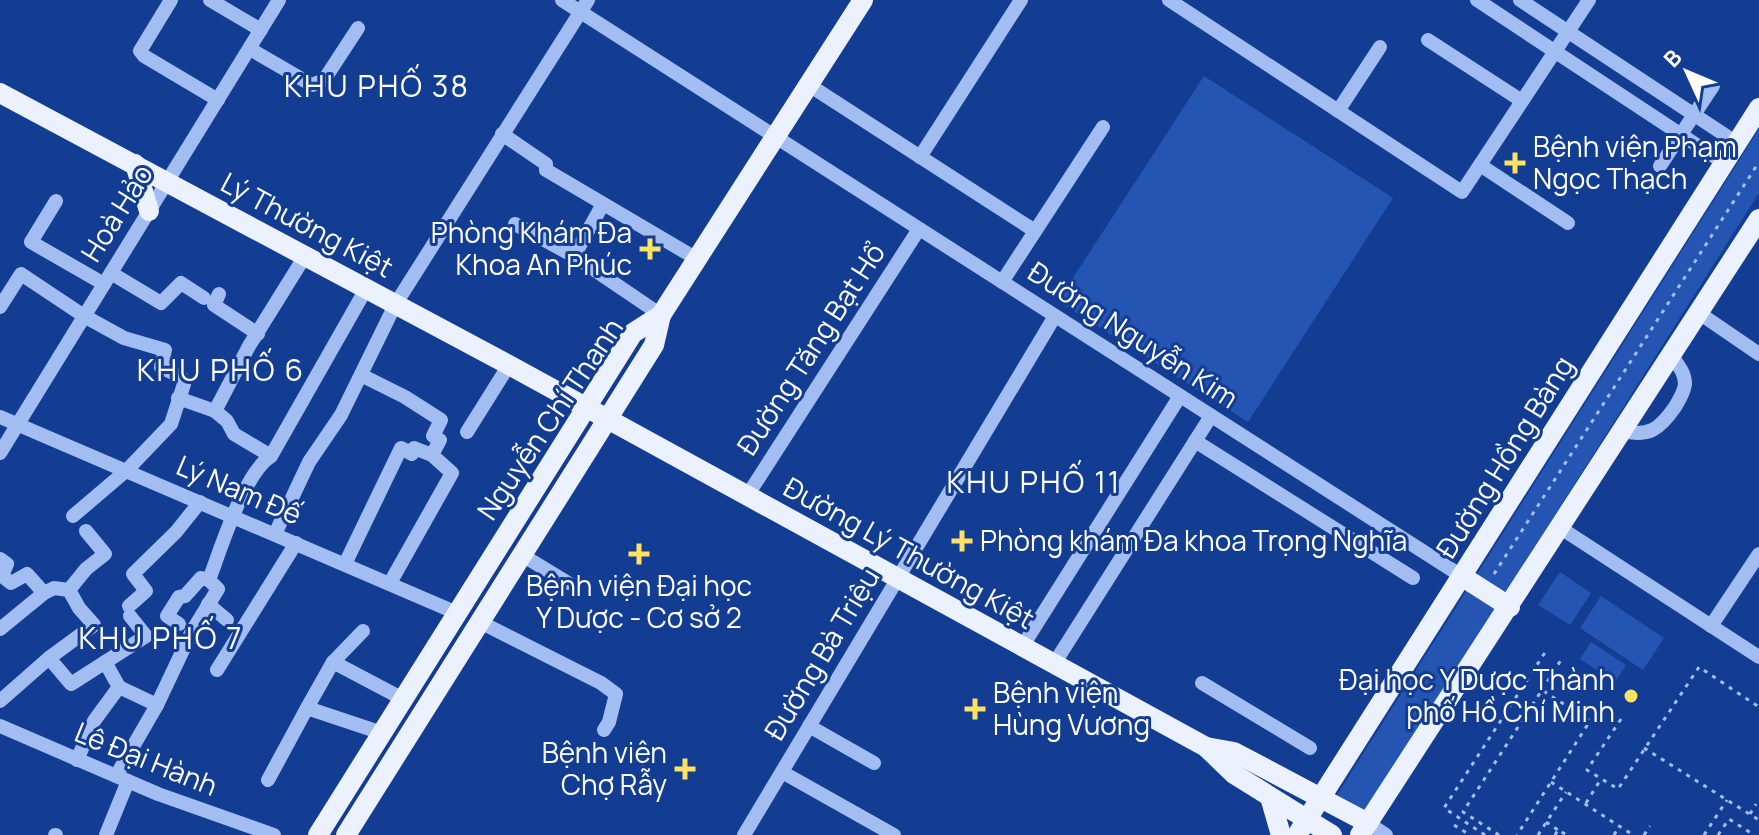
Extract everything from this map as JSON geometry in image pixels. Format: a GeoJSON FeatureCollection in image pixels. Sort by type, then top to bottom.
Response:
{"type":"FeatureCollection","features":[{"type":"Feature","properties":{"kind":"main road","name":"Nguyễn Chí Thanh"},"geometry":{"type":"LineString","coordinates":[[318,835],[633,333],[661,315],[863,0]]}},
{"type":"Feature","properties":{"kind":"main road","name":"Lý Thường Kiệt"},"geometry":{"type":"LineString","coordinates":[[0,93],[586,407]]}},
{"type":"Feature","properties":{"kind":"main road","name":"Đường Hồng Bàng"},"geometry":{"type":"LineString","coordinates":[[1302,827],[1759,108]]}},
{"type":"Feature","properties":{"kind":"main road"},"geometry":{"type":"LineString","coordinates":[[135,164],[149,211]]}},
{"type":"Feature","properties":{"kind":"main road"},"geometry":{"type":"LineString","coordinates":[[1364,829],[1759,219]]}},
{"type":"Feature","properties":{"kind":"main road"},"geometry":{"type":"LineString","coordinates":[[346,835],[654,345],[661,315]]}},
{"type":"Feature","properties":{"kind":"main road","name":"Đường Lý Thường Kiệt"},"geometry":{"type":"LineString","coordinates":[[586,407],[1206,747],[1234,774],[1270,797],[1302,827],[1332,835]]}},
{"type":"Feature","properties":{"kind":"main road"},"geometry":{"type":"LineString","coordinates":[[1463,577],[1510,607]]}},
{"type":"Feature","properties":{"kind":"main road"},"geometry":{"type":"LineString","coordinates":[[457,613],[480,622]]}},
{"type":"Feature","properties":{"kind":"main road"},"geometry":{"type":"LineString","coordinates":[[419,674],[439,686]]}},
{"type":"Feature","properties":{"kind":"main road","name":"Đường Lý Thường Kiệt"},"geometry":{"type":"LineString","coordinates":[[1206,747],[1234,752],[1320,798],[1364,829]]}},
{"type":"Feature","properties":{"kind":"main road"},"geometry":{"type":"LineString","coordinates":[[1270,797],[1281,835]]}},
{"type":"Feature","properties":{"kind":"street"},"geometry":{"type":"LineString","coordinates":[[171,0],[140,51],[218,100]]}},
{"type":"Feature","properties":{"kind":"street"},"geometry":{"type":"LineString","coordinates":[[210,0],[261,30]]}},
{"type":"Feature","properties":{"kind":"street","name":"Hoà Hảo"},"geometry":{"type":"LineString","coordinates":[[0,453],[279,0]]}},
{"type":"Feature","properties":{"kind":"street","name":"Đường Nguyễn Kim"},"geometry":{"type":"LineString","coordinates":[[562,0],[584,6],[775,137],[1463,577]]}},
{"type":"Feature","properties":{"kind":"street"},"geometry":{"type":"LineString","coordinates":[[920,157],[1021,0]]}},
{"type":"Feature","properties":{"kind":"street"},"geometry":{"type":"LineString","coordinates":[[1169,0],[1462,192],[1589,0]]}},
{"type":"Feature","properties":{"kind":"street"},"geometry":{"type":"LineString","coordinates":[[1477,0],[1724,163]]}},
{"type":"Feature","properties":{"kind":"street"},"geometry":{"type":"LineString","coordinates":[[1519,28],[1526,4],[1737,143]]}},
{"type":"Feature","properties":{"kind":"street"},"geometry":{"type":"LineString","coordinates":[[275,534],[309,462],[341,415],[395,305],[584,6]]}},
{"type":"Feature","properties":{"kind":"street"},"geometry":{"type":"LineString","coordinates":[[250,49],[312,85],[318,85],[358,28]]}},
{"type":"Feature","properties":{"kind":"street"},"geometry":{"type":"LineString","coordinates":[[1428,40],[1522,101]]}},
{"type":"Feature","properties":{"kind":"street"},"geometry":{"type":"LineString","coordinates":[[1338,111],[1380,47]]}},
{"type":"Feature","properties":{"kind":"street"},"geometry":{"type":"LineString","coordinates":[[809,85],[1035,231]]}},
{"type":"Feature","properties":{"kind":"street"},"geometry":{"type":"LineString","coordinates":[[1660,166],[1713,86]]}},
{"type":"Feature","properties":{"kind":"street"},"geometry":{"type":"LineString","coordinates":[[1002,282],[1103,127]]}},
{"type":"Feature","properties":{"kind":"street"},"geometry":{"type":"LineString","coordinates":[[502,134],[546,164],[546,170],[697,259]]}},
{"type":"Feature","properties":{"kind":"street"},"geometry":{"type":"LineString","coordinates":[[1480,165],[1568,223]]}},
{"type":"Feature","properties":{"kind":"street"},"geometry":{"type":"LineString","coordinates":[[56,201],[31,242],[161,303],[181,283],[204,298]]}},
{"type":"Feature","properties":{"kind":"street"},"geometry":{"type":"LineString","coordinates":[[574,256],[603,204]]}},
{"type":"Feature","properties":{"kind":"street"},"geometry":{"type":"LineString","coordinates":[[515,224],[574,256],[661,315]]}},
{"type":"Feature","properties":{"kind":"street","name":"Đường Tăng Bạt Hổ"},"geometry":{"type":"LineString","coordinates":[[747,496],[919,229]]}},
{"type":"Feature","properties":{"kind":"street"},"geometry":{"type":"LineString","coordinates":[[215,411],[237,367],[305,256]]}},
{"type":"Feature","properties":{"kind":"street"},"geometry":{"type":"LineString","coordinates":[[0,307],[21,274],[84,316],[124,338],[165,350],[161,367],[181,377],[184,384],[171,424],[127,470],[73,516]]}},
{"type":"Feature","properties":{"kind":"street"},"geometry":{"type":"LineString","coordinates":[[209,580],[251,476],[263,459],[271,456],[366,289]]}},
{"type":"Feature","properties":{"kind":"street"},"geometry":{"type":"LineString","coordinates":[[219,294],[214,305],[258,334]]}},
{"type":"Feature","properties":{"kind":"street"},"geometry":{"type":"LineString","coordinates":[[1699,313],[1759,354]]}},
{"type":"Feature","properties":{"kind":"street","name":"Đường Bà Triệu"},"geometry":{"type":"LineString","coordinates":[[744,835],[1055,316]]}},
{"type":"Feature","properties":{"kind":"street"},"geometry":{"type":"LineString","coordinates":[[1621,431],[1636,434],[1650,432],[1663,423],[1681,398],[1685,384],[1683,372],[1671,355]]}},
{"type":"Feature","properties":{"kind":"street"},"geometry":{"type":"LineString","coordinates":[[467,432],[509,365]]}},
{"type":"Feature","properties":{"kind":"street"},"geometry":{"type":"LineString","coordinates":[[361,375],[441,420],[433,436],[440,440],[432,455]]}},
{"type":"Feature","properties":{"kind":"street"},"geometry":{"type":"LineString","coordinates":[[1022,647],[1180,396]]}},
{"type":"Feature","properties":{"kind":"street"},"geometry":{"type":"LineString","coordinates":[[178,398],[215,411],[227,421],[234,434],[271,456]]}},
{"type":"Feature","properties":{"kind":"street"},"geometry":{"type":"LineString","coordinates":[[1054,664],[1211,416]]}},
{"type":"Feature","properties":{"kind":"street","name":"Lý Nam Đế"},"geometry":{"type":"LineString","coordinates":[[0,417],[457,613]]}},
{"type":"Feature","properties":{"kind":"street"},"geometry":{"type":"LineString","coordinates":[[1195,441],[1413,578]]}},
{"type":"Feature","properties":{"kind":"street"},"geometry":{"type":"LineString","coordinates":[[345,564],[401,448],[412,454],[414,448],[432,455],[452,473],[390,583]]}},
{"type":"Feature","properties":{"kind":"street"},"geometry":{"type":"LineString","coordinates":[[49,658],[71,684],[146,636],[130,611],[146,591],[133,574],[176,532],[200,502]]}},
{"type":"Feature","properties":{"kind":"street"},"geometry":{"type":"LineString","coordinates":[[1559,527],[1759,657]]}},
{"type":"Feature","properties":{"kind":"street"},"geometry":{"type":"LineString","coordinates":[[69,590],[86,569],[105,554],[86,531]]}},
{"type":"Feature","properties":{"kind":"street"},"geometry":{"type":"LineString","coordinates":[[217,670],[296,543]]}},
{"type":"Feature","properties":{"kind":"street"},"geometry":{"type":"LineString","coordinates":[[522,555],[568,583]]}},
{"type":"Feature","properties":{"kind":"street"},"geometry":{"type":"LineString","coordinates":[[0,559],[7,564],[2,576],[11,583],[27,574],[44,593]]}},
{"type":"Feature","properties":{"kind":"street"},"geometry":{"type":"LineString","coordinates":[[1711,626],[1757,562]]}},
{"type":"Feature","properties":{"kind":"street"},"geometry":{"type":"LineString","coordinates":[[106,835],[122,778],[191,633],[218,589],[209,580],[201,578],[185,596],[179,597],[167,616],[179,624]]}},
{"type":"Feature","properties":{"kind":"street"},"geometry":{"type":"LineString","coordinates":[[0,629],[54,588],[69,590],[94,625],[49,658],[0,701]]}},
{"type":"Feature","properties":{"kind":"street"},"geometry":{"type":"LineString","coordinates":[[208,604],[227,620]]}},
{"type":"Feature","properties":{"kind":"street"},"geometry":{"type":"LineString","coordinates":[[480,622],[601,683],[616,694],[604,730]]}},
{"type":"Feature","properties":{"kind":"street"},"geometry":{"type":"LineString","coordinates":[[268,780],[333,662],[363,631]]}},
{"type":"Feature","properties":{"kind":"street"},"geometry":{"type":"LineString","coordinates":[[105,662],[119,687],[157,705]]}},
{"type":"Feature","properties":{"kind":"street"},"geometry":{"type":"LineString","coordinates":[[333,662],[403,699]]}},
{"type":"Feature","properties":{"kind":"street"},"geometry":{"type":"LineString","coordinates":[[1202,683],[1310,748]]}},
{"type":"Feature","properties":{"kind":"street"},"geometry":{"type":"LineString","coordinates":[[77,760],[94,721],[119,687]]}},
{"type":"Feature","properties":{"kind":"street"},"geometry":{"type":"LineString","coordinates":[[307,708],[382,733]]}},
{"type":"Feature","properties":{"kind":"street","name":"Lê Đại Hành"},"geometry":{"type":"LineString","coordinates":[[0,726],[122,778],[274,835]]}},
{"type":"Feature","properties":{"kind":"street"},"geometry":{"type":"LineString","coordinates":[[809,726],[874,763]]}},
{"type":"Feature","properties":{"kind":"street"},"geometry":{"type":"LineString","coordinates":[[782,772],[894,835]]}},
{"type":"Feature","properties":{"kind":"street"},"geometry":{"type":"LineString","coordinates":[[1364,829],[1386,835]]}},
{"type":"Feature","properties":{"kind":"path"},"geometry":{"type":"LineString","coordinates":[[1494,574],[1759,162]]}},
{"type":"Feature","properties":{"kind":"path"},"geometry":{"type":"LineString","coordinates":[[1486,827],[1483,834],[1444,808],[1546,651]]}},
{"type":"Feature","properties":{"kind":"path"},"geometry":{"type":"LineString","coordinates":[[1499,835],[1463,812],[1561,660]]}},
{"type":"Feature","properties":{"kind":"path"},"geometry":{"type":"LineString","coordinates":[[1621,719],[1587,770],[1618,789],[1699,667],[1759,707]]}},
{"type":"Feature","properties":{"kind":"path"},"geometry":{"type":"LineString","coordinates":[[1517,835],[1590,721],[1542,690]]}},
{"type":"Feature","properties":{"kind":"path"},"geometry":{"type":"LineString","coordinates":[[1644,748],[1759,820]]}},
{"type":"Feature","properties":{"kind":"path"},"geometry":{"type":"LineString","coordinates":[[1585,804],[1601,779]]}},
{"type":"Feature","properties":{"kind":"path"},"geometry":{"type":"LineString","coordinates":[[1551,782],[1633,835]]}},
{"type":"Feature","properties":{"kind":"path"},"geometry":{"type":"LineString","coordinates":[[1538,835],[1566,792]]}},
{"type":"Feature","properties":{"kind":"path"},"geometry":{"type":"LineString","coordinates":[[1704,835],[1727,800]]}},
{"type":"Feature","properties":{"kind":"path"},"geometry":{"type":"LineString","coordinates":[[1750,814],[1756,804]]}},
{"type":"Feature","properties":{"kind":"path"},"geometry":{"type":"LineString","coordinates":[[1718,813],[1754,835]]}},
{"type":"Feature","properties":{"kind":"path"},"geometry":{"type":"LineString","coordinates":[[1718,835],[1729,819]]}},
{"type":"Feature","properties":{"kind":"path"},"geometry":{"type":"LineString","coordinates":[[1546,822],[1567,835]]}},
{"type":"Feature","properties":{"kind":"path"},"geometry":{"type":"LineString","coordinates":[[1454,825],[1470,835]]}},
{"type":"Feature","properties":{"kind":"path"},"geometry":{"type":"LineString","coordinates":[[1614,835],[1619,826]]}},
{"type":"Feature","properties":{"kind":"path"},"geometry":{"type":"LineString","coordinates":[[1644,835],[1650,826]]}},
{"type":"Feature","properties":{"kind":"path"},"geometry":{"type":"LineString","coordinates":[[1555,835],[1558,830]]}},
{"type":"Feature","properties":{"kind":"shaded area"},"geometry":{"type":"Polygon","coordinates":[[[1204,76],[1393,198],[1248,422],[1058,301],[1204,76]]]}},
{"type":"Feature","properties":{"kind":"shaded area"},"geometry":{"type":"Polygon","coordinates":[[[1759,129],[1759,193],[1366,813],[1337,795],[1759,129]]]}},
{"type":"Feature","properties":{"kind":"shaded area"},"geometry":{"type":"Polygon","coordinates":[[[1560,572],[1591,593],[1570,625],[1538,605],[1560,572]]]}},
{"type":"Feature","properties":{"kind":"shaded area"},"geometry":{"type":"Polygon","coordinates":[[[1601,596],[1664,638],[1643,670],[1580,628],[1601,596]]]}},
{"type":"Feature","properties":{"kind":"shaded area"},"geometry":{"type":"Polygon","coordinates":[[[1591,642],[1626,665],[1615,682],[1580,659],[1591,642]]]}},
{"type":"Feature","properties":{"kind":"place","name":"Bệnh viện Phạm Ngọc Thạch"},"geometry":{"type":"Point","coordinates":[1515,163]}},
{"type":"Feature","properties":{"kind":"place","name":"Phòng Khám Đa Khoa An Phúc"},"geometry":{"type":"Point","coordinates":[650,249]}},
{"type":"Feature","properties":{"kind":"place","name":"Phòng khám Đa khoa Trọng Nghĩa"},"geometry":{"type":"Point","coordinates":[962,541]}},
{"type":"Feature","properties":{"kind":"place","name":"Bệnh viện Đại học Y Dược - Cơ sở 2"},"geometry":{"type":"Point","coordinates":[639,554]}},
{"type":"Feature","properties":{"kind":"place","name":"Đại học Y Dược Thành phố Hồ Chí Minh"},"geometry":{"type":"Point","coordinates":[1631,696]}},
{"type":"Feature","properties":{"kind":"place","name":"Bệnh viện Hùng Vương"},"geometry":{"type":"Point","coordinates":[975,709]}},
{"type":"Feature","properties":{"kind":"place","name":"Bệnh viện Chợ Rẫy"},"geometry":{"type":"Point","coordinates":[685,769]}},
{"type":"Feature","properties":{"kind":"district","name":"KHU PHỐ 38"},"geometry":{"type":"Point","coordinates":[377,87]}},
{"type":"Feature","properties":{"kind":"district","name":"KHU PHỐ 6"},"geometry":{"type":"Point","coordinates":[221,371]}},
{"type":"Feature","properties":{"kind":"district","name":"KHU PHỐ 11"},"geometry":{"type":"Point","coordinates":[1034,483]}},
{"type":"Feature","properties":{"kind":"district","name":"KHU PHỐ 7"},"geometry":{"type":"Point","coordinates":[161,639]}}]}
